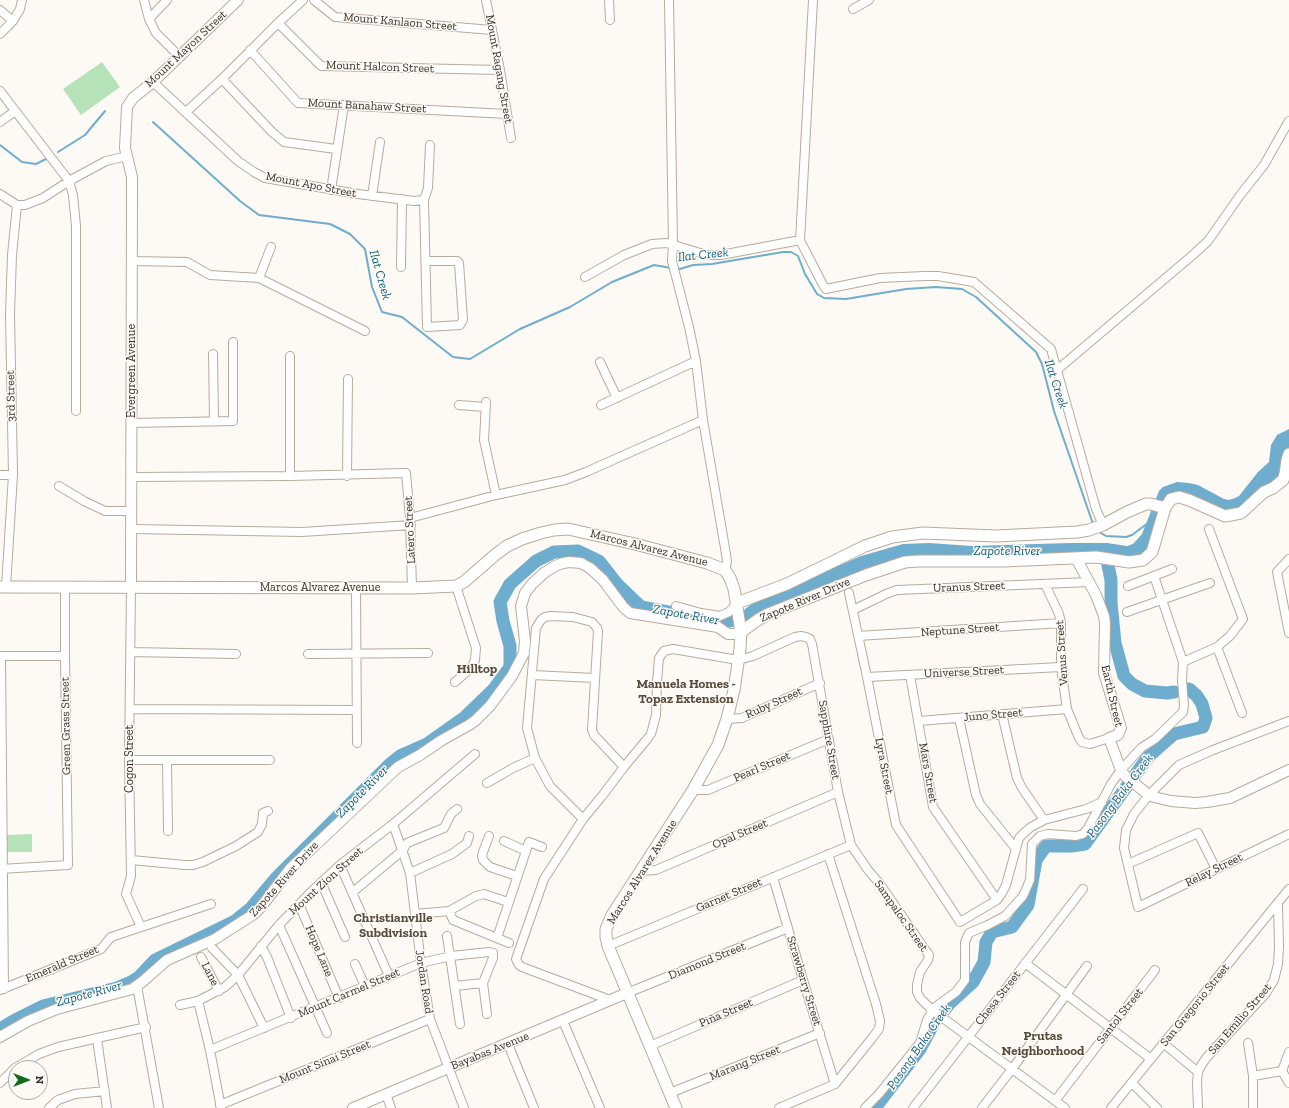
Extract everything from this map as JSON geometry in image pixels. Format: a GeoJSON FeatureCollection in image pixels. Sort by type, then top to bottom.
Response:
{"type":"FeatureCollection","features":[{"type":"Feature","properties":{"kind":"main road"},"geometry":{"type":"LineString","coordinates":[[1164,508],[1171,499],[1180,497],[1225,516],[1241,513],[1264,492],[1273,488],[1283,480],[1289,454]]}},
{"type":"Feature","properties":{"kind":"main road","name":"Zapote River Drive"},"geometry":{"type":"LineString","coordinates":[[737,608],[865,546],[892,537],[923,533],[996,536],[1077,532],[1102,526],[1146,504],[1164,508],[1154,547],[1150,555],[1138,562],[1105,558],[905,562],[866,575],[768,614],[740,628]]}},
{"type":"Feature","properties":{"kind":"main road","name":"Marcos Alvarez Avenue"},"geometry":{"type":"LineString","coordinates":[[3,587],[412,588],[456,586],[507,546],[541,533],[568,529],[707,563],[725,570],[734,589],[740,628],[734,690],[727,719],[718,745],[693,790],[609,922],[606,937],[608,946],[627,994],[676,1108]]}},
{"type":"Feature","properties":{"kind":"street"},"geometry":{"type":"LineString","coordinates":[[0,34],[13,21],[20,9],[22,0]]}},
{"type":"Feature","properties":{"kind":"street"},"geometry":{"type":"LineString","coordinates":[[144,0],[149,18],[156,34],[179,56]]}},
{"type":"Feature","properties":{"kind":"street"},"geometry":{"type":"LineString","coordinates":[[149,18],[167,0]]}},
{"type":"Feature","properties":{"kind":"street","name":"Mount Mayon Street"},"geometry":{"type":"LineString","coordinates":[[133,98],[153,82],[238,0]]}},
{"type":"Feature","properties":{"kind":"street"},"geometry":{"type":"LineString","coordinates":[[186,112],[222,79],[278,23],[304,0]]}},
{"type":"Feature","properties":{"kind":"street","name":"Mount Kanlaon Street"},"geometry":{"type":"LineString","coordinates":[[314,0],[335,17],[492,30]]}},
{"type":"Feature","properties":{"kind":"street","name":"Mount Ragang Street"},"geometry":{"type":"LineString","coordinates":[[486,0],[500,70],[511,138]]}},
{"type":"Feature","properties":{"kind":"street"},"geometry":{"type":"LineString","coordinates":[[609,0],[610,20]]}},
{"type":"Feature","properties":{"kind":"street"},"geometry":{"type":"LineString","coordinates":[[669,0],[673,244],[672,262],[689,327],[696,361],[703,420],[726,554],[727,562],[725,570]]}},
{"type":"Feature","properties":{"kind":"street"},"geometry":{"type":"LineString","coordinates":[[813,0],[800,241],[822,285],[826,289],[880,278],[938,276],[974,282],[1050,350],[1102,526]]}},
{"type":"Feature","properties":{"kind":"street"},"geometry":{"type":"LineString","coordinates":[[853,9],[869,0]]}},
{"type":"Feature","properties":{"kind":"street"},"geometry":{"type":"LineString","coordinates":[[0,10],[13,21]]}},
{"type":"Feature","properties":{"kind":"street","name":"Mount Halcon Street"},"geometry":{"type":"LineString","coordinates":[[278,23],[321,66],[500,70]]}},
{"type":"Feature","properties":{"kind":"street","name":"Mount Banahaw Street"},"geometry":{"type":"LineString","coordinates":[[250,50],[298,103],[507,114]]}},
{"type":"Feature","properties":{"kind":"street"},"geometry":{"type":"LineString","coordinates":[[222,79],[272,132],[284,142],[336,149]]}},
{"type":"Feature","properties":{"kind":"street","name":"Mount Apo Street"},"geometry":{"type":"LineString","coordinates":[[153,82],[238,161],[265,178],[372,196],[414,201],[424,200]]}},
{"type":"Feature","properties":{"kind":"street"},"geometry":{"type":"LineString","coordinates":[[0,91],[68,181],[73,195],[76,226],[76,411]]}},
{"type":"Feature","properties":{"kind":"street","name":"Evergreen Avenue"},"geometry":{"type":"LineString","coordinates":[[131,587],[132,182],[126,148],[127,107],[133,98]]}},
{"type":"Feature","properties":{"kind":"street"},"geometry":{"type":"LineString","coordinates":[[331,190],[336,149],[344,105]]}},
{"type":"Feature","properties":{"kind":"street"},"geometry":{"type":"LineString","coordinates":[[0,122],[15,111]]}},
{"type":"Feature","properties":{"kind":"street"},"geometry":{"type":"LineString","coordinates":[[1057,370],[1208,241],[1241,194],[1264,165],[1289,121]]}},
{"type":"Feature","properties":{"kind":"street"},"geometry":{"type":"LineString","coordinates":[[372,196],[380,142]]}},
{"type":"Feature","properties":{"kind":"street"},"geometry":{"type":"LineString","coordinates":[[426,261],[459,263],[463,320],[460,325],[427,327],[424,200],[428,188],[430,145]]}},
{"type":"Feature","properties":{"kind":"street"},"geometry":{"type":"LineString","coordinates":[[0,194],[18,205],[25,205],[43,198],[68,181],[106,162],[127,156]]}},
{"type":"Feature","properties":{"kind":"street"},"geometry":{"type":"LineString","coordinates":[[401,267],[402,199]]}},
{"type":"Feature","properties":{"kind":"street","name":"3rd Street"},"geometry":{"type":"LineString","coordinates":[[3,587],[13,475],[10,314],[12,256],[18,205]]}},
{"type":"Feature","properties":{"kind":"street"},"geometry":{"type":"LineString","coordinates":[[586,277],[624,256],[652,244],[667,243],[707,255],[720,255],[800,241]]}},
{"type":"Feature","properties":{"kind":"street"},"geometry":{"type":"LineString","coordinates":[[259,278],[271,248]]}},
{"type":"Feature","properties":{"kind":"street"},"geometry":{"type":"LineString","coordinates":[[132,261],[187,262],[210,275],[259,278],[364,331]]}},
{"type":"Feature","properties":{"kind":"street"},"geometry":{"type":"LineString","coordinates":[[132,423],[233,421],[233,342]]}},
{"type":"Feature","properties":{"kind":"street"},"geometry":{"type":"LineString","coordinates":[[213,354],[214,421]]}},
{"type":"Feature","properties":{"kind":"street"},"geometry":{"type":"LineString","coordinates":[[290,356],[290,476]]}},
{"type":"Feature","properties":{"kind":"street"},"geometry":{"type":"LineString","coordinates":[[601,405],[696,361]]}},
{"type":"Feature","properties":{"kind":"street"},"geometry":{"type":"LineString","coordinates":[[600,362],[617,398]]}},
{"type":"Feature","properties":{"kind":"street"},"geometry":{"type":"LineString","coordinates":[[132,477],[347,476],[348,379]]}},
{"type":"Feature","properties":{"kind":"street"},"geometry":{"type":"LineString","coordinates":[[459,405],[486,404],[484,440],[496,495]]}},
{"type":"Feature","properties":{"kind":"street"},"geometry":{"type":"LineString","coordinates":[[132,529],[302,532],[410,522],[496,495],[572,477],[703,420]]}},
{"type":"Feature","properties":{"kind":"street","name":"Latero Street"},"geometry":{"type":"LineString","coordinates":[[347,476],[406,473],[410,522],[412,588]]}},
{"type":"Feature","properties":{"kind":"street"},"geometry":{"type":"LineString","coordinates":[[0,474],[13,475]]}},
{"type":"Feature","properties":{"kind":"street"},"geometry":{"type":"LineString","coordinates":[[58,486],[84,501],[105,510],[132,511]]}},
{"type":"Feature","properties":{"kind":"street"},"geometry":{"type":"LineString","coordinates":[[1183,662],[1217,647],[1230,636],[1243,620],[1209,529]]}},
{"type":"Feature","properties":{"kind":"street","name":"Earth Street"},"geometry":{"type":"LineString","coordinates":[[1076,558],[1090,582],[1104,616],[1104,673],[1121,725],[1118,735],[1109,738]]}},
{"type":"Feature","properties":{"kind":"street"},"geometry":{"type":"LineString","coordinates":[[1289,559],[1278,572],[1289,633]]}},
{"type":"Feature","properties":{"kind":"street","name":"Zapote River Drive"},"geometry":{"type":"LineString","coordinates":[[0,1037],[28,1021],[57,1009],[126,991],[138,986],[166,960],[215,939],[254,914],[261,908],[290,869],[398,767],[469,725],[490,706],[512,676],[524,653],[524,634],[521,606],[525,593],[544,573],[555,566],[563,562],[569,562],[581,563],[590,568],[600,577],[624,608],[630,612],[718,627],[728,634],[734,634],[740,628]]}},
{"type":"Feature","properties":{"kind":"street"},"geometry":{"type":"LineString","coordinates":[[1128,586],[1172,569]]}},
{"type":"Feature","properties":{"kind":"street"},"geometry":{"type":"LineString","coordinates":[[865,1108],[880,1094],[920,1043],[927,1020],[932,1010],[940,1002],[956,992],[965,980],[965,942],[969,933],[1005,916],[1023,896],[1030,880],[1032,844],[1040,836],[1048,834],[1076,836],[1083,834],[1088,828],[1111,784],[1123,773],[1141,748],[1155,738],[1183,712],[1183,662],[1154,576]]}},
{"type":"Feature","properties":{"kind":"street","name":"Uranus Street"},"geometry":{"type":"LineString","coordinates":[[853,610],[897,590],[1090,582]]}},
{"type":"Feature","properties":{"kind":"street"},"geometry":{"type":"LineString","coordinates":[[1127,612],[1210,583]]}},
{"type":"Feature","properties":{"kind":"street","name":"Venus Street"},"geometry":{"type":"LineString","coordinates":[[1045,584],[1059,614],[1061,623],[1061,667],[1067,709],[1082,742],[1090,744],[1109,738]]}},
{"type":"Feature","properties":{"kind":"street","name":"Green Grass Street"},"geometry":{"type":"LineString","coordinates":[[1,868],[68,865],[65,586]]}},
{"type":"Feature","properties":{"kind":"street"},"geometry":{"type":"LineString","coordinates":[[455,682],[471,668],[476,660],[476,648],[456,586]]}},
{"type":"Feature","properties":{"kind":"street","name":"Cogon Street"},"geometry":{"type":"LineString","coordinates":[[131,587],[129,760],[131,880],[126,890],[126,894],[141,927]]}},
{"type":"Feature","properties":{"kind":"street"},"geometry":{"type":"LineString","coordinates":[[356,588],[357,743]]}},
{"type":"Feature","properties":{"kind":"street","name":"Lyra Street"},"geometry":{"type":"LineString","coordinates":[[849,593],[896,825],[960,922],[997,900]]}},
{"type":"Feature","properties":{"kind":"street"},"geometry":{"type":"LineString","coordinates":[[676,606],[700,613],[720,616],[725,615],[737,608]]}},
{"type":"Feature","properties":{"kind":"street"},"geometry":{"type":"LineString","coordinates":[[582,819],[550,786],[534,758],[527,728],[535,635],[538,624],[545,617],[573,617],[592,622],[597,628],[592,730],[594,735],[624,767]]}},
{"type":"Feature","properties":{"kind":"street","name":"Neptune Street"},"geometry":{"type":"LineString","coordinates":[[858,636],[1061,623]]}},
{"type":"Feature","properties":{"kind":"street","name":"Sapphire Street"},"geometry":{"type":"LineString","coordinates":[[738,660],[753,656],[795,637],[806,636],[810,639],[820,683],[838,792],[851,845]]}},
{"type":"Feature","properties":{"kind":"street"},"geometry":{"type":"LineString","coordinates":[[1217,647],[1242,713]]}},
{"type":"Feature","properties":{"kind":"street"},"geometry":{"type":"LineString","coordinates":[[610,1000],[519,965],[516,959],[544,879],[582,819],[650,736],[656,715],[659,658],[664,651],[673,649],[738,660]]}},
{"type":"Feature","properties":{"kind":"street"},"geometry":{"type":"LineString","coordinates":[[131,652],[236,654]]}},
{"type":"Feature","properties":{"kind":"street"},"geometry":{"type":"LineString","coordinates":[[308,654],[428,653]]}},
{"type":"Feature","properties":{"kind":"street"},"geometry":{"type":"LineString","coordinates":[[2,989],[1,656],[65,656]]}},
{"type":"Feature","properties":{"kind":"street","name":"Universe Street"},"geometry":{"type":"LineString","coordinates":[[867,677],[1061,667]]}},
{"type":"Feature","properties":{"kind":"street"},"geometry":{"type":"LineString","coordinates":[[532,675],[595,678]]}},
{"type":"Feature","properties":{"kind":"street","name":"Mars Street"},"geometry":{"type":"LineString","coordinates":[[910,675],[933,808],[997,900]]}},
{"type":"Feature","properties":{"kind":"street","name":"Ruby Street"},"geometry":{"type":"LineString","coordinates":[[727,719],[742,718],[820,683]]}},
{"type":"Feature","properties":{"kind":"street"},"geometry":{"type":"LineString","coordinates":[[130,709],[356,710]]}},
{"type":"Feature","properties":{"kind":"street","name":"Juno Street"},"geometry":{"type":"LineString","coordinates":[[919,721],[1067,709]]}},
{"type":"Feature","properties":{"kind":"street"},"geometry":{"type":"LineString","coordinates":[[1002,714],[1017,778],[1022,788],[1044,820]]}},
{"type":"Feature","properties":{"kind":"street"},"geometry":{"type":"LineString","coordinates":[[960,718],[976,795],[980,804],[1016,848]]}},
{"type":"Feature","properties":{"kind":"street"},"geometry":{"type":"LineString","coordinates":[[1216,869],[1198,833],[1128,864],[1124,848],[1126,830],[1134,814],[1178,765],[1289,721]]}},
{"type":"Feature","properties":{"kind":"street"},"geometry":{"type":"LineString","coordinates":[[1109,738],[1123,773],[1137,786],[1150,795],[1164,800],[1182,803],[1219,801],[1241,794],[1289,770]]}},
{"type":"Feature","properties":{"kind":"street","name":"Pearl Street"},"geometry":{"type":"LineString","coordinates":[[693,790],[708,790],[829,739]]}},
{"type":"Feature","properties":{"kind":"street","name":"Mount Zion Street"},"geometry":{"type":"LineString","coordinates":[[180,1005],[198,1002],[219,991],[238,975],[279,925],[321,882],[340,865],[393,824],[475,754]]}},
{"type":"Feature","properties":{"kind":"street"},"geometry":{"type":"LineString","coordinates":[[487,783],[534,758]]}},
{"type":"Feature","properties":{"kind":"street"},"geometry":{"type":"LineString","coordinates":[[129,760],[270,760]]}},
{"type":"Feature","properties":{"kind":"street"},"geometry":{"type":"LineString","coordinates":[[167,760],[168,831]]}},
{"type":"Feature","properties":{"kind":"street","name":"Opal Street"},"geometry":{"type":"LineString","coordinates":[[641,871],[656,870],[838,792]]}},
{"type":"Feature","properties":{"kind":"street"},"geometry":{"type":"LineString","coordinates":[[997,900],[1006,885],[1019,838],[1025,832],[1044,820],[1086,809],[1102,802]]}},
{"type":"Feature","properties":{"kind":"street"},"geometry":{"type":"LineString","coordinates":[[353,892],[403,850],[404,846],[411,841],[444,828],[449,817],[457,809]]}},
{"type":"Feature","properties":{"kind":"street"},"geometry":{"type":"LineString","coordinates":[[131,860],[185,865],[193,865],[203,862],[236,846],[258,832],[262,824],[263,813],[268,811]]}},
{"type":"Feature","properties":{"kind":"street","name":"Jordan Road"},"geometry":{"type":"LineString","coordinates":[[393,824],[410,873],[421,963],[430,1019],[464,1108]]}},
{"type":"Feature","properties":{"kind":"street","name":"Relay Street"},"geometry":{"type":"LineString","coordinates":[[1128,864],[1138,907],[1289,834]]}},
{"type":"Feature","properties":{"kind":"street"},"geometry":{"type":"LineString","coordinates":[[410,873],[452,854],[467,843],[469,836]]}},
{"type":"Feature","properties":{"kind":"street"},"geometry":{"type":"LineString","coordinates":[[489,836],[483,852],[483,860],[490,866],[517,876]]}},
{"type":"Feature","properties":{"kind":"street"},"geometry":{"type":"LineString","coordinates":[[504,841],[526,851]]}},
{"type":"Feature","properties":{"kind":"street"},"geometry":{"type":"LineString","coordinates":[[497,938],[529,842],[542,847]]}},
{"type":"Feature","properties":{"kind":"street","name":"Garnet Street"},"geometry":{"type":"LineString","coordinates":[[608,946],[851,845]]}},
{"type":"Feature","properties":{"kind":"street","name":"Sampaloc Street"},"geometry":{"type":"LineString","coordinates":[[851,845],[926,950],[928,960],[918,979],[917,992],[926,1005],[1065,1108]]}},
{"type":"Feature","properties":{"kind":"street"},"geometry":{"type":"LineString","coordinates":[[779,1108],[835,1084],[879,1029],[879,1013],[828,854]]}},
{"type":"Feature","properties":{"kind":"street"},"geometry":{"type":"LineString","coordinates":[[340,865],[389,976]]}},
{"type":"Feature","properties":{"kind":"street","name":"Strawberry Street"},"geometry":{"type":"LineString","coordinates":[[773,877],[835,1084]]}},
{"type":"Feature","properties":{"kind":"street"},"geometry":{"type":"LineString","coordinates":[[321,882],[346,937]]}},
{"type":"Feature","properties":{"kind":"street","name":"Chesa Street"},"geometry":{"type":"LineString","coordinates":[[913,1108],[1083,889]]}},
{"type":"Feature","properties":{"kind":"street","name":"San Gregorio Street"},"geometry":{"type":"LineString","coordinates":[[1111,1108],[1289,889]]}},
{"type":"Feature","properties":{"kind":"street"},"geometry":{"type":"LineString","coordinates":[[415,914],[449,910],[476,896],[484,894],[508,902]]}},
{"type":"Feature","properties":{"kind":"street","name":"San Emilio Street"},"geometry":{"type":"LineString","coordinates":[[1198,1108],[1198,1072],[1207,1057],[1266,993],[1274,980],[1278,958],[1279,903]]}},
{"type":"Feature","properties":{"kind":"street","name":"Emerald Street"},"geometry":{"type":"LineString","coordinates":[[2,989],[101,950],[111,937],[211,904]]}},
{"type":"Feature","properties":{"kind":"street","name":"Hope Lane"},"geometry":{"type":"LineString","coordinates":[[299,904],[339,998]]}},
{"type":"Feature","properties":{"kind":"street"},"geometry":{"type":"LineString","coordinates":[[449,910],[454,920],[509,944]]}},
{"type":"Feature","properties":{"kind":"street"},"geometry":{"type":"LineString","coordinates":[[279,925],[327,1033]]}},
{"type":"Feature","properties":{"kind":"street","name":"Diamond Street"},"geometry":{"type":"LineString","coordinates":[[627,994],[788,928]]}},
{"type":"Feature","properties":{"kind":"street"},"geometry":{"type":"LineString","coordinates":[[447,936],[460,1024]]}},
{"type":"Feature","properties":{"kind":"street"},"geometry":{"type":"LineString","coordinates":[[261,946],[267,957],[291,1018]]}},
{"type":"Feature","properties":{"kind":"street"},"geometry":{"type":"LineString","coordinates":[[212,948],[238,975],[264,1028]]}},
{"type":"Feature","properties":{"kind":"street","name":"Mount Carmel Street"},"geometry":{"type":"LineString","coordinates":[[210,1050],[291,1018],[421,963],[451,956],[489,952],[493,953],[493,958],[484,983]]}},
{"type":"Feature","properties":{"kind":"street","name":"Lane"},"geometry":{"type":"LineString","coordinates":[[201,957],[219,991]]}},
{"type":"Feature","properties":{"kind":"street"},"geometry":{"type":"LineString","coordinates":[[1025,963],[1151,1059]]}},
{"type":"Feature","properties":{"kind":"street"},"geometry":{"type":"LineString","coordinates":[[355,964],[366,986]]}},
{"type":"Feature","properties":{"kind":"street"},"geometry":{"type":"LineString","coordinates":[[982,1108],[1012,1070],[1087,966]]}},
{"type":"Feature","properties":{"kind":"street","name":"Santol Street"},"geometry":{"type":"LineString","coordinates":[[1055,1101],[1155,970]]}},
{"type":"Feature","properties":{"kind":"street","name":"Piña Street"},"geometry":{"type":"LineString","coordinates":[[650,1046],[803,980]]}},
{"type":"Feature","properties":{"kind":"street"},"geometry":{"type":"LineString","coordinates":[[455,986],[484,983],[487,1014]]}},
{"type":"Feature","properties":{"kind":"street"},"geometry":{"type":"LineString","coordinates":[[138,986],[159,1108]]}},
{"type":"Feature","properties":{"kind":"street","name":"Bayabas Avenue"},"geometry":{"type":"LineString","coordinates":[[353,1108],[627,994]]}},
{"type":"Feature","properties":{"kind":"street"},"geometry":{"type":"LineString","coordinates":[[198,1002],[210,1050],[220,1106]]}},
{"type":"Feature","properties":{"kind":"street","name":"Mount Sinai Street"},"geometry":{"type":"LineString","coordinates":[[220,1106],[430,1019]]}},
{"type":"Feature","properties":{"kind":"street"},"geometry":{"type":"LineString","coordinates":[[563,1021],[600,1108]]}},
{"type":"Feature","properties":{"kind":"street"},"geometry":{"type":"LineString","coordinates":[[0,1083],[15,1068],[39,1054],[58,1047],[146,1027]]}},
{"type":"Feature","properties":{"kind":"street","name":"Marang Street"},"geometry":{"type":"LineString","coordinates":[[670,1093],[820,1033]]}},
{"type":"Feature","properties":{"kind":"street"},"geometry":{"type":"LineString","coordinates":[[97,1039],[107,1108]]}},
{"type":"Feature","properties":{"kind":"street"},"geometry":{"type":"LineString","coordinates":[[1163,1043],[1198,1072]]}},
{"type":"Feature","properties":{"kind":"street"},"geometry":{"type":"LineString","coordinates":[[1248,1043],[1253,1076],[1253,1108]]}},
{"type":"Feature","properties":{"kind":"street"},"geometry":{"type":"LineString","coordinates":[[508,1044],[534,1108]]}},
{"type":"Feature","properties":{"kind":"street"},"geometry":{"type":"LineString","coordinates":[[1282,1071],[1289,1052]]}},
{"type":"Feature","properties":{"kind":"street"},"geometry":{"type":"LineString","coordinates":[[1253,1076],[1282,1071]]}},
{"type":"Feature","properties":{"kind":"street"},"geometry":{"type":"LineString","coordinates":[[1282,1071],[1289,1083]]}},
{"type":"Feature","properties":{"kind":"street"},"geometry":{"type":"LineString","coordinates":[[1132,1083],[1157,1108]]}},
{"type":"Feature","properties":{"kind":"street"},"geometry":{"type":"LineString","coordinates":[[49,1108],[58,1100],[76,1094],[105,1091]]}},
{"type":"Feature","properties":{"kind":"street"},"geometry":{"type":"LineString","coordinates":[[386,1094],[391,1108]]}},
{"type":"Feature","properties":{"kind":"green space"},"geometry":{"type":"Polygon","coordinates":[[[102,62],[120,87],[81,115],[63,89],[102,62]]]}},
{"type":"Feature","properties":{"kind":"green space"},"geometry":{"type":"Polygon","coordinates":[[[32,834],[32,852],[7,852],[7,835],[32,834]]]}},
{"type":"Feature","properties":{"kind":"water"},"geometry":{"type":"Polygon","coordinates":[[[1289,429],[1289,448],[1286,449],[1279,480],[1268,484],[1254,493],[1243,507],[1233,511],[1223,511],[1173,497],[1152,546],[1141,559],[911,557],[746,622],[744,614],[745,609],[753,603],[861,556],[903,544],[929,543],[972,546],[1107,543],[1127,546],[1133,544],[1142,534],[1159,491],[1163,487],[1177,482],[1189,483],[1198,485],[1224,499],[1229,500],[1235,498],[1239,496],[1258,472],[1269,462],[1271,445],[1277,435],[1289,429]]]}},
{"type":"Feature","properties":{"kind":"waterway","name":"Ilat Creek"},"geometry":{"type":"LineString","coordinates":[[58,152],[85,135],[105,111]]}},
{"type":"Feature","properties":{"kind":"waterway","name":"Ilat Creek"},"geometry":{"type":"LineString","coordinates":[[153,122],[240,201],[259,215],[330,224],[350,234],[365,249],[372,287],[382,312],[402,317],[453,357],[470,359],[520,329],[570,307],[612,282],[654,265],[671,268]]}},
{"type":"Feature","properties":{"kind":"waterway","name":"Ilat Creek"},"geometry":{"type":"LineString","coordinates":[[0,145],[22,162],[36,164],[46,159]]}},
{"type":"Feature","properties":{"kind":"waterway","name":"Ilat Creek"},"geometry":{"type":"LineString","coordinates":[[676,268],[680,269],[693,265],[712,264],[783,252],[791,252],[798,256],[805,274],[817,294],[824,298],[846,299],[906,289],[936,287],[962,289],[976,297],[1036,352],[1042,364],[1054,411],[1093,524]]}},
{"type":"Feature","properties":{"kind":"waterway","name":"Ilat Creek"},"geometry":{"type":"LineString","coordinates":[[1098,530],[1106,536],[1126,537],[1132,535],[1148,523]]}},
{"type":"Feature","properties":{"kind":"waterway","name":"Pasong Baka Creek"},"geometry":{"type":"LineString","coordinates":[[1105,550],[1111,580],[1111,603],[1115,643],[1124,676],[1132,684],[1145,691],[1167,693],[1174,692]]}},
{"type":"Feature","properties":{"kind":"waterway","name":"Zapote River"},"geometry":{"type":"LineString","coordinates":[[0,1029],[43,1006],[117,988],[131,982],[139,977],[155,960],[235,921],[251,908],[277,877],[390,764],[400,756],[427,744],[465,717],[493,690],[510,667],[510,646],[503,621],[500,602],[510,584],[536,561],[554,552],[578,551],[599,561],[617,584],[641,607],[722,622],[735,620],[750,615]]}},
{"type":"Feature","properties":{"kind":"waterway","name":"Pasong Baka Creek"},"geometry":{"type":"LineString","coordinates":[[875,1108],[920,1049],[934,1023],[950,1003],[973,982],[984,962],[986,942],[992,932],[1012,927],[1028,905],[1036,860],[1046,846],[1071,846],[1085,844],[1148,757],[1174,734],[1203,727],[1206,718],[1202,704],[1197,696],[1189,689],[1186,690]]}},
{"type":"Feature","properties":{"kind":"district","name":"Hilltop"},"geometry":{"type":"Point","coordinates":[477,669]}},
{"type":"Feature","properties":{"kind":"district","name":"Manuela Homes - Topaz Extension"},"geometry":{"type":"Point","coordinates":[686,692]}},
{"type":"Feature","properties":{"kind":"district","name":"Christianville Subdivision"},"geometry":{"type":"Point","coordinates":[393,926]}},
{"type":"Feature","properties":{"kind":"district","name":"Prutas Neighborhood"},"geometry":{"type":"Point","coordinates":[1043,1044]}}]}
